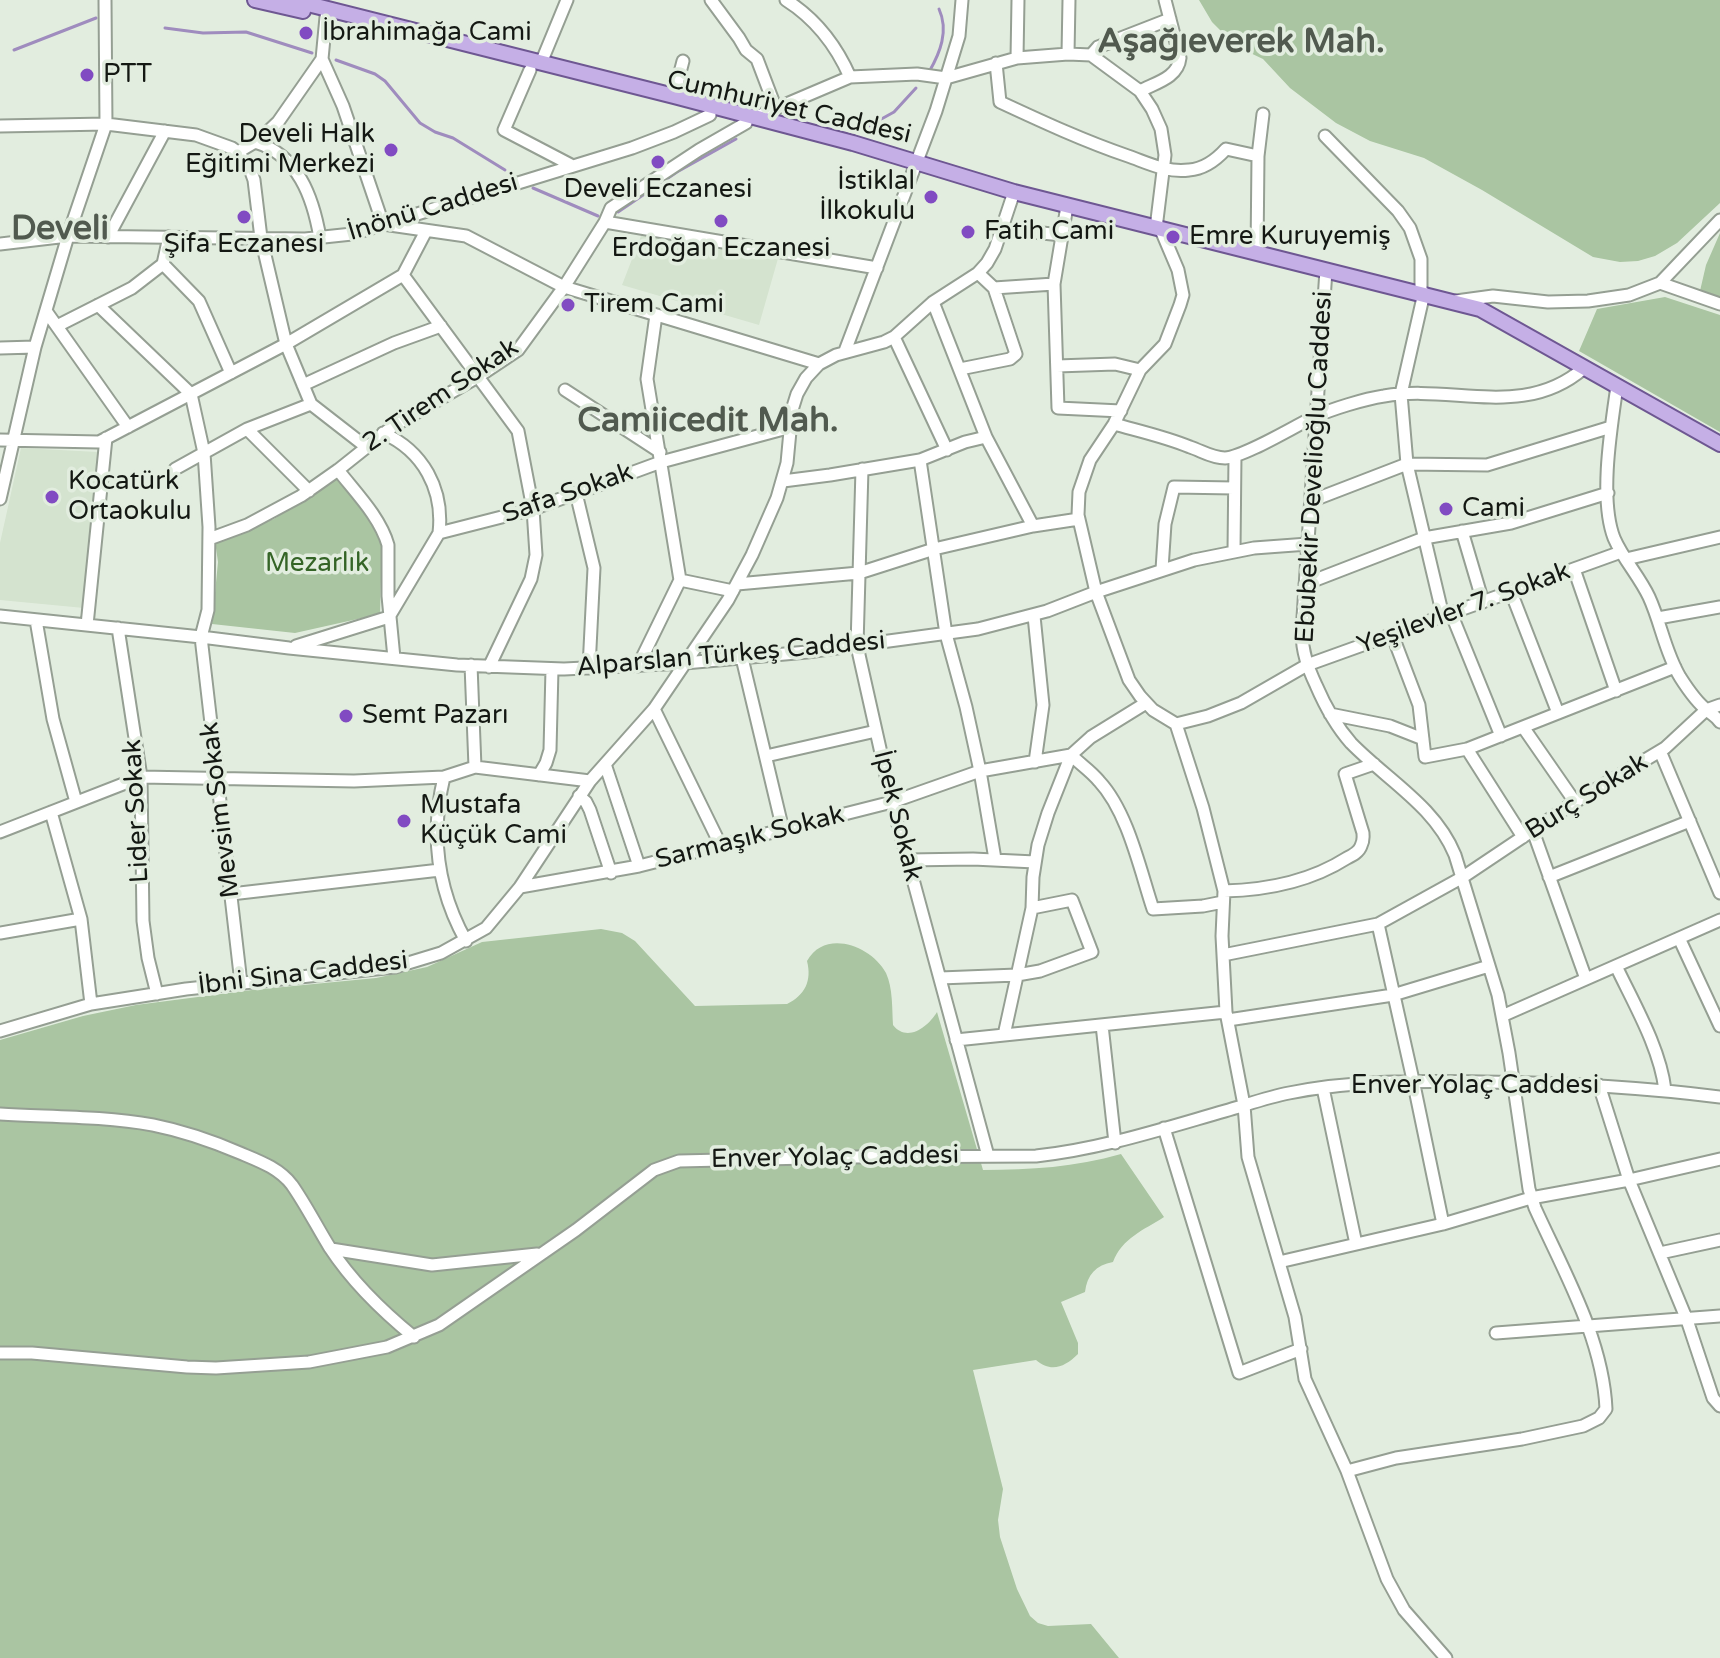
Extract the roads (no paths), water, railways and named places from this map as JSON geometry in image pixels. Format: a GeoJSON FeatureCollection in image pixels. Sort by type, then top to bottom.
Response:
{"type":"FeatureCollection","features":[{"type":"Feature","properties":{"kind":"main road","name":"Cumhuriyet Caddesi"},"geometry":{"type":"LineString","coordinates":[[255,0],[332,9]]}},
{"type":"Feature","properties":{"kind":"main road","name":"Cumhuriyet Caddesi"},"geometry":{"type":"LineString","coordinates":[[292,0],[710,115],[751,120]]}},
{"type":"Feature","properties":{"kind":"main road","name":"Cumhuriyet Caddesi"},"geometry":{"type":"LineString","coordinates":[[536,66],[674,96],[751,120],[853,143],[1014,192],[1480,309],[1720,444]]}},
{"type":"Feature","properties":{"kind":"street"},"geometry":{"type":"LineString","coordinates":[[0,499],[35,347],[106,124],[105,0]]}},
{"type":"Feature","properties":{"kind":"street"},"geometry":{"type":"LineString","coordinates":[[567,0],[504,130],[571,165]]}},
{"type":"Feature","properties":{"kind":"street"},"geometry":{"type":"LineString","coordinates":[[711,0],[746,50],[757,59],[776,109]]}},
{"type":"Feature","properties":{"kind":"street"},"geometry":{"type":"LineString","coordinates":[[786,0],[806,14],[822,31],[837,51],[850,77],[917,74],[946,78],[1017,58],[1091,55],[1140,91],[1161,129],[1165,147],[1159,229],[1178,270],[1183,295],[1165,344],[1140,370],[1114,424],[1085,470],[1079,492],[1079,519],[1096,592],[1125,672],[1146,703],[1176,724],[1203,808],[1223,897],[1227,1016],[1244,1105],[1248,1157],[1295,1317],[1305,1379],[1347,1471],[1379,1561],[1395,1595],[1404,1610],[1446,1658]]}},
{"type":"Feature","properties":{"kind":"street"},"geometry":{"type":"LineString","coordinates":[[845,351],[946,78],[959,36],[962,0]]}},
{"type":"Feature","properties":{"kind":"street"},"geometry":{"type":"LineString","coordinates":[[1017,58],[1018,0]]}},
{"type":"Feature","properties":{"kind":"street"},"geometry":{"type":"LineString","coordinates":[[1068,54],[1069,0]]}},
{"type":"Feature","properties":{"kind":"street"},"geometry":{"type":"LineString","coordinates":[[1140,91],[1177,70],[1180,58],[1165,0]]}},
{"type":"Feature","properties":{"kind":"street"},"geometry":{"type":"LineString","coordinates":[[238,152],[270,130],[322,59],[332,9]]}},
{"type":"Feature","properties":{"kind":"street"},"geometry":{"type":"LineString","coordinates":[[1091,55],[1098,47],[1170,19]]}},
{"type":"Feature","properties":{"kind":"street"},"geometry":{"type":"LineString","coordinates":[[322,59],[343,106],[383,224],[466,236],[564,287],[819,364]]}},
{"type":"Feature","properties":{"kind":"street"},"geometry":{"type":"LineString","coordinates":[[674,96],[683,61]]}},
{"type":"Feature","properties":{"kind":"street"},"geometry":{"type":"LineString","coordinates":[[996,63],[1000,102],[1088,142],[1164,169],[1196,169],[1215,160],[1226,149],[1258,156]]}},
{"type":"Feature","properties":{"kind":"street","name":"2. Tirem Sokak"},"geometry":{"type":"LineString","coordinates":[[209,539],[266,516],[309,491],[383,433],[518,350],[564,287],[611,208],[751,120],[850,77]]}},
{"type":"Feature","properties":{"kind":"street"},"geometry":{"type":"LineString","coordinates":[[1257,253],[1258,156],[1263,114]]}},
{"type":"Feature","properties":{"kind":"street","name":"İnönü Caddesi"},"geometry":{"type":"LineString","coordinates":[[0,244],[68,236],[320,238],[352,234],[656,139],[710,115]]}},
{"type":"Feature","properties":{"kind":"street"},"geometry":{"type":"LineString","coordinates":[[0,126],[106,124],[196,135],[238,152],[252,174],[261,238],[286,344],[311,404],[365,446]]}},
{"type":"Feature","properties":{"kind":"street"},"geometry":{"type":"LineString","coordinates":[[108,237],[165,131]]}},
{"type":"Feature","properties":{"kind":"street"},"geometry":{"type":"LineString","coordinates":[[1325,136],[1398,211],[1410,228],[1421,259],[1422,293],[1401,394],[1407,464],[1424,538],[1447,615],[1501,736]]}},
{"type":"Feature","properties":{"kind":"street"},"geometry":{"type":"LineString","coordinates":[[255,142],[277,152],[295,168],[312,203],[320,238]]}},
{"type":"Feature","properties":{"kind":"street"},"geometry":{"type":"LineString","coordinates":[[947,450],[894,337],[933,302],[978,273],[992,256],[1014,192]]}},
{"type":"Feature","properties":{"kind":"street"},"geometry":{"type":"LineString","coordinates":[[1067,206],[1054,284],[1058,408],[1121,411]]}},
{"type":"Feature","properties":{"kind":"street"},"geometry":{"type":"LineString","coordinates":[[1453,301],[1493,296],[1548,302],[1602,300],[1629,295],[1660,283],[1720,220]]}},
{"type":"Feature","properties":{"kind":"street"},"geometry":{"type":"LineString","coordinates":[[605,222],[877,268]]}},
{"type":"Feature","properties":{"kind":"street"},"geometry":{"type":"LineString","coordinates":[[1002,229],[1062,235]]}},
{"type":"Feature","properties":{"kind":"street"},"geometry":{"type":"LineString","coordinates":[[0,440],[99,442],[286,344],[403,275],[426,231]]}},
{"type":"Feature","properties":{"kind":"street"},"geometry":{"type":"LineString","coordinates":[[57,326],[132,288],[163,264],[169,237]]}},
{"type":"Feature","properties":{"kind":"street"},"geometry":{"type":"LineString","coordinates":[[163,264],[199,301],[231,373]]}},
{"type":"Feature","properties":{"kind":"street","name":"Ebubekir Develioğlu Caddesi"},"geometry":{"type":"LineString","coordinates":[[1326,270],[1303,650],[1330,714],[1351,742],[1425,809],[1451,846],[1463,877],[1502,1016],[1531,1198],[1587,1325],[1599,1359],[1606,1409],[1594,1422],[1583,1426],[1522,1439],[1396,1458],[1347,1471]]}},
{"type":"Feature","properties":{"kind":"street"},"geometry":{"type":"LineString","coordinates":[[960,369],[1010,359],[1016,354],[994,288],[978,273]]}},
{"type":"Feature","properties":{"kind":"street"},"geometry":{"type":"LineString","coordinates":[[403,275],[518,431],[537,544],[531,579],[489,667]]}},
{"type":"Feature","properties":{"kind":"street"},"geometry":{"type":"LineString","coordinates":[[1660,283],[1720,304]]}},
{"type":"Feature","properties":{"kind":"street"},"geometry":{"type":"LineString","coordinates":[[994,288],[1054,284]]}},
{"type":"Feature","properties":{"kind":"street"},"geometry":{"type":"LineString","coordinates":[[933,302],[986,437],[1033,526]]}},
{"type":"Feature","properties":{"kind":"street"},"geometry":{"type":"LineString","coordinates":[[98,305],[191,394]]}},
{"type":"Feature","properties":{"kind":"street"},"geometry":{"type":"LineString","coordinates":[[46,311],[128,427]]}},
{"type":"Feature","properties":{"kind":"street"},"geometry":{"type":"LineString","coordinates":[[638,666],[680,580],[647,379],[656,315]]}},
{"type":"Feature","properties":{"kind":"street"},"geometry":{"type":"LineString","coordinates":[[303,385],[394,343],[441,326]]}},
{"type":"Feature","properties":{"kind":"street","name":"İbni Sina Caddesi"},"geometry":{"type":"LineString","coordinates":[[0,1031],[91,1004],[241,983],[395,967],[428,958],[486,928],[520,887],[590,781],[654,709],[715,622],[770,517],[783,481],[792,410],[806,378],[819,364],[845,351],[894,337]]}},
{"type":"Feature","properties":{"kind":"street"},"geometry":{"type":"LineString","coordinates":[[0,348],[35,347]]}},
{"type":"Feature","properties":{"kind":"street"},"geometry":{"type":"LineString","coordinates":[[1057,366],[1115,364],[1140,370]]}},
{"type":"Feature","properties":{"kind":"street"},"geometry":{"type":"LineString","coordinates":[[1114,424],[1225,458],[1317,416],[1381,396],[1507,398],[1552,388],[1584,368]]}},
{"type":"Feature","properties":{"kind":"street"},"geometry":{"type":"LineString","coordinates":[[1617,386],[1611,427],[1610,523],[1658,618],[1675,667],[1686,686],[1720,722]]}},
{"type":"Feature","properties":{"kind":"street"},"geometry":{"type":"LineString","coordinates":[[565,390],[661,457]]}},
{"type":"Feature","properties":{"kind":"street","name":"Mevsim Sokak"},"geometry":{"type":"LineString","coordinates":[[191,394],[204,453],[209,539],[208,610],[201,637],[241,983]]}},
{"type":"Feature","properties":{"kind":"street"},"geometry":{"type":"LineString","coordinates":[[175,469],[247,429],[311,404]]}},
{"type":"Feature","properties":{"kind":"street","name":"Safa Sokak"},"geometry":{"type":"LineString","coordinates":[[439,533],[533,509],[661,457],[791,427]]}},
{"type":"Feature","properties":{"kind":"street"},"geometry":{"type":"LineString","coordinates":[[1311,501],[1407,464],[1487,465],[1611,427]]}},
{"type":"Feature","properties":{"kind":"street"},"geometry":{"type":"LineString","coordinates":[[247,429],[309,491]]}},
{"type":"Feature","properties":{"kind":"street"},"geometry":{"type":"LineString","coordinates":[[289,648],[389,617],[439,533],[439,503],[430,475],[410,450],[383,433]]}},
{"type":"Feature","properties":{"kind":"street"},"geometry":{"type":"LineString","coordinates":[[783,481],[920,460],[986,437]]}},
{"type":"Feature","properties":{"kind":"street"},"geometry":{"type":"LineString","coordinates":[[87,625],[106,438]]}},
{"type":"Feature","properties":{"kind":"street"},"geometry":{"type":"LineString","coordinates":[[1234,551],[1235,456]]}},
{"type":"Feature","properties":{"kind":"street"},"geometry":{"type":"LineString","coordinates":[[920,460],[946,634],[980,771],[995,859]]}},
{"type":"Feature","properties":{"kind":"street","name":"İpek Sokak"},"geometry":{"type":"LineString","coordinates":[[862,469],[857,646],[892,802],[988,1156]]}},
{"type":"Feature","properties":{"kind":"street"},"geometry":{"type":"LineString","coordinates":[[338,470],[379,523],[386,537],[394,658]]}},
{"type":"Feature","properties":{"kind":"street"},"geometry":{"type":"LineString","coordinates":[[1162,569],[1165,524],[1174,487],[1234,488]]}},
{"type":"Feature","properties":{"kind":"street"},"geometry":{"type":"LineString","coordinates":[[576,493],[594,568],[589,668]]}},
{"type":"Feature","properties":{"kind":"street"},"geometry":{"type":"LineString","coordinates":[[1305,584],[1424,538],[1511,523],[1608,493]]}},
{"type":"Feature","properties":{"kind":"street"},"geometry":{"type":"LineString","coordinates":[[680,580],[735,587],[859,573],[934,549],[1033,526],[1079,519]]}},
{"type":"Feature","properties":{"kind":"street"},"geometry":{"type":"LineString","coordinates":[[1462,531],[1483,602]]}},
{"type":"Feature","properties":{"kind":"street","name":"Yeşilevler 7. Sokak"},"geometry":{"type":"LineString","coordinates":[[1176,724],[1241,703],[1307,665],[1574,569],[1720,537]]}},
{"type":"Feature","properties":{"kind":"street","name":"Alparslan Türkeş Caddesi"},"geometry":{"type":"LineString","coordinates":[[0,616],[489,667],[552,669],[638,666],[857,646],[1002,625],[1194,560],[1234,551],[1308,544]]}},
{"type":"Feature","properties":{"kind":"street"},"geometry":{"type":"LineString","coordinates":[[1574,569],[1616,691]]}},
{"type":"Feature","properties":{"kind":"street"},"geometry":{"type":"LineString","coordinates":[[1511,592],[1558,713]]}},
{"type":"Feature","properties":{"kind":"street"},"geometry":{"type":"LineString","coordinates":[[1658,618],[1720,607]]}},
{"type":"Feature","properties":{"kind":"street"},"geometry":{"type":"LineString","coordinates":[[1034,616],[1043,705],[1035,762]]}},
{"type":"Feature","properties":{"kind":"street"},"geometry":{"type":"LineString","coordinates":[[36,620],[53,719],[76,802]]}},
{"type":"Feature","properties":{"kind":"street","name":"Lider Sokak"},"geometry":{"type":"LineString","coordinates":[[118,628],[141,777],[142,912],[157,994]]}},
{"type":"Feature","properties":{"kind":"street"},"geometry":{"type":"LineString","coordinates":[[1392,634],[1419,705],[1425,757],[1467,749],[1675,667]]}},
{"type":"Feature","properties":{"kind":"street"},"geometry":{"type":"LineString","coordinates":[[742,658],[783,830]]}},
{"type":"Feature","properties":{"kind":"street"},"geometry":{"type":"LineString","coordinates":[[471,665],[475,767]]}},
{"type":"Feature","properties":{"kind":"street"},"geometry":{"type":"LineString","coordinates":[[539,775],[550,750],[552,669]]}},
{"type":"Feature","properties":{"kind":"street"},"geometry":{"type":"LineString","coordinates":[[1004,1035],[1032,908],[1035,862],[1048,813],[1071,755],[1091,737],[1146,703]]}},
{"type":"Feature","properties":{"kind":"street"},"geometry":{"type":"LineString","coordinates":[[1706,710],[1720,705]]}},
{"type":"Feature","properties":{"kind":"street"},"geometry":{"type":"LineString","coordinates":[[654,709],[721,846]]}},
{"type":"Feature","properties":{"kind":"street","name":"Burç Sokak"},"geometry":{"type":"LineString","coordinates":[[1223,955],[1378,924],[1463,877],[1575,802],[1660,751],[1706,710]]}},
{"type":"Feature","properties":{"kind":"street"},"geometry":{"type":"LineString","coordinates":[[1330,714],[1390,726],[1423,739]]}},
{"type":"Feature","properties":{"kind":"street"},"geometry":{"type":"LineString","coordinates":[[1523,727],[1575,802]]}},
{"type":"Feature","properties":{"kind":"street"},"geometry":{"type":"LineString","coordinates":[[766,756],[876,731]]}},
{"type":"Feature","properties":{"kind":"street"},"geometry":{"type":"LineString","coordinates":[[1467,749],[1528,834],[1549,877],[1586,979]]}},
{"type":"Feature","properties":{"kind":"street"},"geometry":{"type":"LineString","coordinates":[[1660,751],[1720,893]]}},
{"type":"Feature","properties":{"kind":"street"},"geometry":{"type":"LineString","coordinates":[[1071,755],[1100,781],[1120,813],[1153,909],[1193,907],[1296,881],[1337,865],[1357,852],[1363,843],[1363,833],[1345,774],[1374,764]]}},
{"type":"Feature","properties":{"kind":"street","name":"Sarmaşık Sokak"},"geometry":{"type":"LineString","coordinates":[[520,887],[611,873],[892,802],[980,771],[1071,755]]}},
{"type":"Feature","properties":{"kind":"street"},"geometry":{"type":"LineString","coordinates":[[605,764],[639,866]]}},
{"type":"Feature","properties":{"kind":"street"},"geometry":{"type":"LineString","coordinates":[[0,832],[141,777],[354,781],[444,777],[475,767],[590,781]]}},
{"type":"Feature","properties":{"kind":"street"},"geometry":{"type":"LineString","coordinates":[[444,777],[437,821],[437,851],[446,897],[466,941]]}},
{"type":"Feature","properties":{"kind":"street"},"geometry":{"type":"LineString","coordinates":[[579,796],[590,810],[611,873]]}},
{"type":"Feature","properties":{"kind":"street"},"geometry":{"type":"LineString","coordinates":[[51,812],[81,919],[91,1004]]}},
{"type":"Feature","properties":{"kind":"street"},"geometry":{"type":"LineString","coordinates":[[1549,877],[1690,821]]}},
{"type":"Feature","properties":{"kind":"street"},"geometry":{"type":"LineString","coordinates":[[908,860],[1035,862]]}},
{"type":"Feature","properties":{"kind":"street"},"geometry":{"type":"LineString","coordinates":[[231,894],[440,870]]}},
{"type":"Feature","properties":{"kind":"street"},"geometry":{"type":"LineString","coordinates":[[940,978],[1017,975],[1040,971],[1092,952],[1072,900],[1032,908]]}},
{"type":"Feature","properties":{"kind":"street"},"geometry":{"type":"LineString","coordinates":[[0,933],[81,919]]}},
{"type":"Feature","properties":{"kind":"street"},"geometry":{"type":"LineString","coordinates":[[1502,1016],[1720,920]]}},
{"type":"Feature","properties":{"kind":"street"},"geometry":{"type":"LineString","coordinates":[[1378,924],[1443,1224]]}},
{"type":"Feature","properties":{"kind":"street"},"geometry":{"type":"LineString","coordinates":[[1679,938],[1720,1026]]}},
{"type":"Feature","properties":{"kind":"street"},"geometry":{"type":"LineString","coordinates":[[956,1040],[1227,1016],[1393,995],[1489,966]]}},
{"type":"Feature","properties":{"kind":"street"},"geometry":{"type":"LineString","coordinates":[[1616,966],[1657,1054],[1665,1090]]}},
{"type":"Feature","properties":{"kind":"street"},"geometry":{"type":"LineString","coordinates":[[1102,1025],[1115,1143]]}},
{"type":"Feature","properties":{"kind":"street","name":"Enver Yolaç Caddesi"},"geometry":{"type":"LineString","coordinates":[[0,1353],[187,1367],[246,1367],[335,1358],[387,1347],[439,1325],[576,1230],[654,1170],[679,1161],[1055,1154],[1115,1143],[1288,1093],[1413,1080],[1599,1085],[1720,1097]]}},
{"type":"Feature","properties":{"kind":"street"},"geometry":{"type":"LineString","coordinates":[[1599,1085],[1629,1180],[1687,1320],[1713,1398],[1720,1406]]}},
{"type":"Feature","properties":{"kind":"street"},"geometry":{"type":"LineString","coordinates":[[1323,1088],[1356,1244]]}},
{"type":"Feature","properties":{"kind":"street"},"geometry":{"type":"LineString","coordinates":[[0,1114],[138,1123],[173,1130],[268,1165],[286,1179],[331,1249],[366,1294],[414,1337]]}},
{"type":"Feature","properties":{"kind":"street"},"geometry":{"type":"LineString","coordinates":[[1164,1128],[1239,1373],[1301,1349]]}},
{"type":"Feature","properties":{"kind":"street"},"geometry":{"type":"LineString","coordinates":[[1279,1262],[1443,1224],[1531,1198],[1720,1159]]}},
{"type":"Feature","properties":{"kind":"street"},"geometry":{"type":"LineString","coordinates":[[1660,1253],[1720,1240]]}},
{"type":"Feature","properties":{"kind":"street"},"geometry":{"type":"LineString","coordinates":[[331,1249],[432,1265],[542,1253]]}},
{"type":"Feature","properties":{"kind":"street"},"geometry":{"type":"LineString","coordinates":[[1496,1333],[1720,1316]]}},
{"type":"Feature","properties":{"kind":"waterway"},"geometry":{"type":"LineString","coordinates":[[929,72],[942,42],[943,25],[939,9]]}},
{"type":"Feature","properties":{"kind":"waterway"},"geometry":{"type":"LineString","coordinates":[[14,50],[96,18]]}},
{"type":"Feature","properties":{"kind":"waterway"},"geometry":{"type":"LineString","coordinates":[[165,28],[203,33],[246,32],[312,53]]}},
{"type":"Feature","properties":{"kind":"waterway"},"geometry":{"type":"LineString","coordinates":[[336,60],[375,74],[385,81],[420,123],[453,138],[505,170]]}},
{"type":"Feature","properties":{"kind":"waterway"},"geometry":{"type":"LineString","coordinates":[[858,132],[894,112],[916,88]]}},
{"type":"Feature","properties":{"kind":"waterway"},"geometry":{"type":"LineString","coordinates":[[618,212],[677,172],[736,139]]}},
{"type":"Feature","properties":{"kind":"waterway"},"geometry":{"type":"LineString","coordinates":[[533,188],[598,216]]}},
{"type":"Feature","properties":{"kind":"place","name":"İbrahimağa Cami"},"geometry":{"type":"Point","coordinates":[306,33]}},
{"type":"Feature","properties":{"kind":"place","name":"PTT"},"geometry":{"type":"Point","coordinates":[87,75]}},
{"type":"Feature","properties":{"kind":"place","name":"Develi Halk Eğitimi Merkezi"},"geometry":{"type":"Point","coordinates":[391,150]}},
{"type":"Feature","properties":{"kind":"place","name":"Develi Eczanesi"},"geometry":{"type":"Point","coordinates":[658,162]}},
{"type":"Feature","properties":{"kind":"place","name":"İstiklal İlkokulu"},"geometry":{"type":"Point","coordinates":[931,197]}},
{"type":"Feature","properties":{"kind":"place","name":"Şifa Eczanesi"},"geometry":{"type":"Point","coordinates":[244,217]}},
{"type":"Feature","properties":{"kind":"place","name":"Erdoğan Eczanesi"},"geometry":{"type":"Point","coordinates":[721,221]}},
{"type":"Feature","properties":{"kind":"place","name":"Fatih Cami"},"geometry":{"type":"Point","coordinates":[968,232]}},
{"type":"Feature","properties":{"kind":"place","name":"Emre Kuruyemiş"},"geometry":{"type":"Point","coordinates":[1173,237]}},
{"type":"Feature","properties":{"kind":"place","name":"Tirem Cami"},"geometry":{"type":"Point","coordinates":[568,305]}},
{"type":"Feature","properties":{"kind":"place","name":"Kocatürk Ortaokulu"},"geometry":{"type":"Point","coordinates":[52,497]}},
{"type":"Feature","properties":{"kind":"place","name":"Cami"},"geometry":{"type":"Point","coordinates":[1446,509]}},
{"type":"Feature","properties":{"kind":"place","name":"Semt Pazarı"},"geometry":{"type":"Point","coordinates":[346,716]}},
{"type":"Feature","properties":{"kind":"place","name":"Mustafa Küçük Cami"},"geometry":{"type":"Point","coordinates":[404,821]}},
{"type":"Feature","properties":{"kind":"district","name":"Aşağıeverek Mah."},"geometry":{"type":"Point","coordinates":[1241,43]}},
{"type":"Feature","properties":{"kind":"district","name":"Develi"},"geometry":{"type":"Point","coordinates":[60,230]}},
{"type":"Feature","properties":{"kind":"district","name":"Camiicedit Mah."},"geometry":{"type":"Point","coordinates":[708,422]}},
{"type":"Feature","properties":{"kind":"park label","name":"Mezarlık"},"geometry":{"type":"Point","coordinates":[317,564]}}]}
